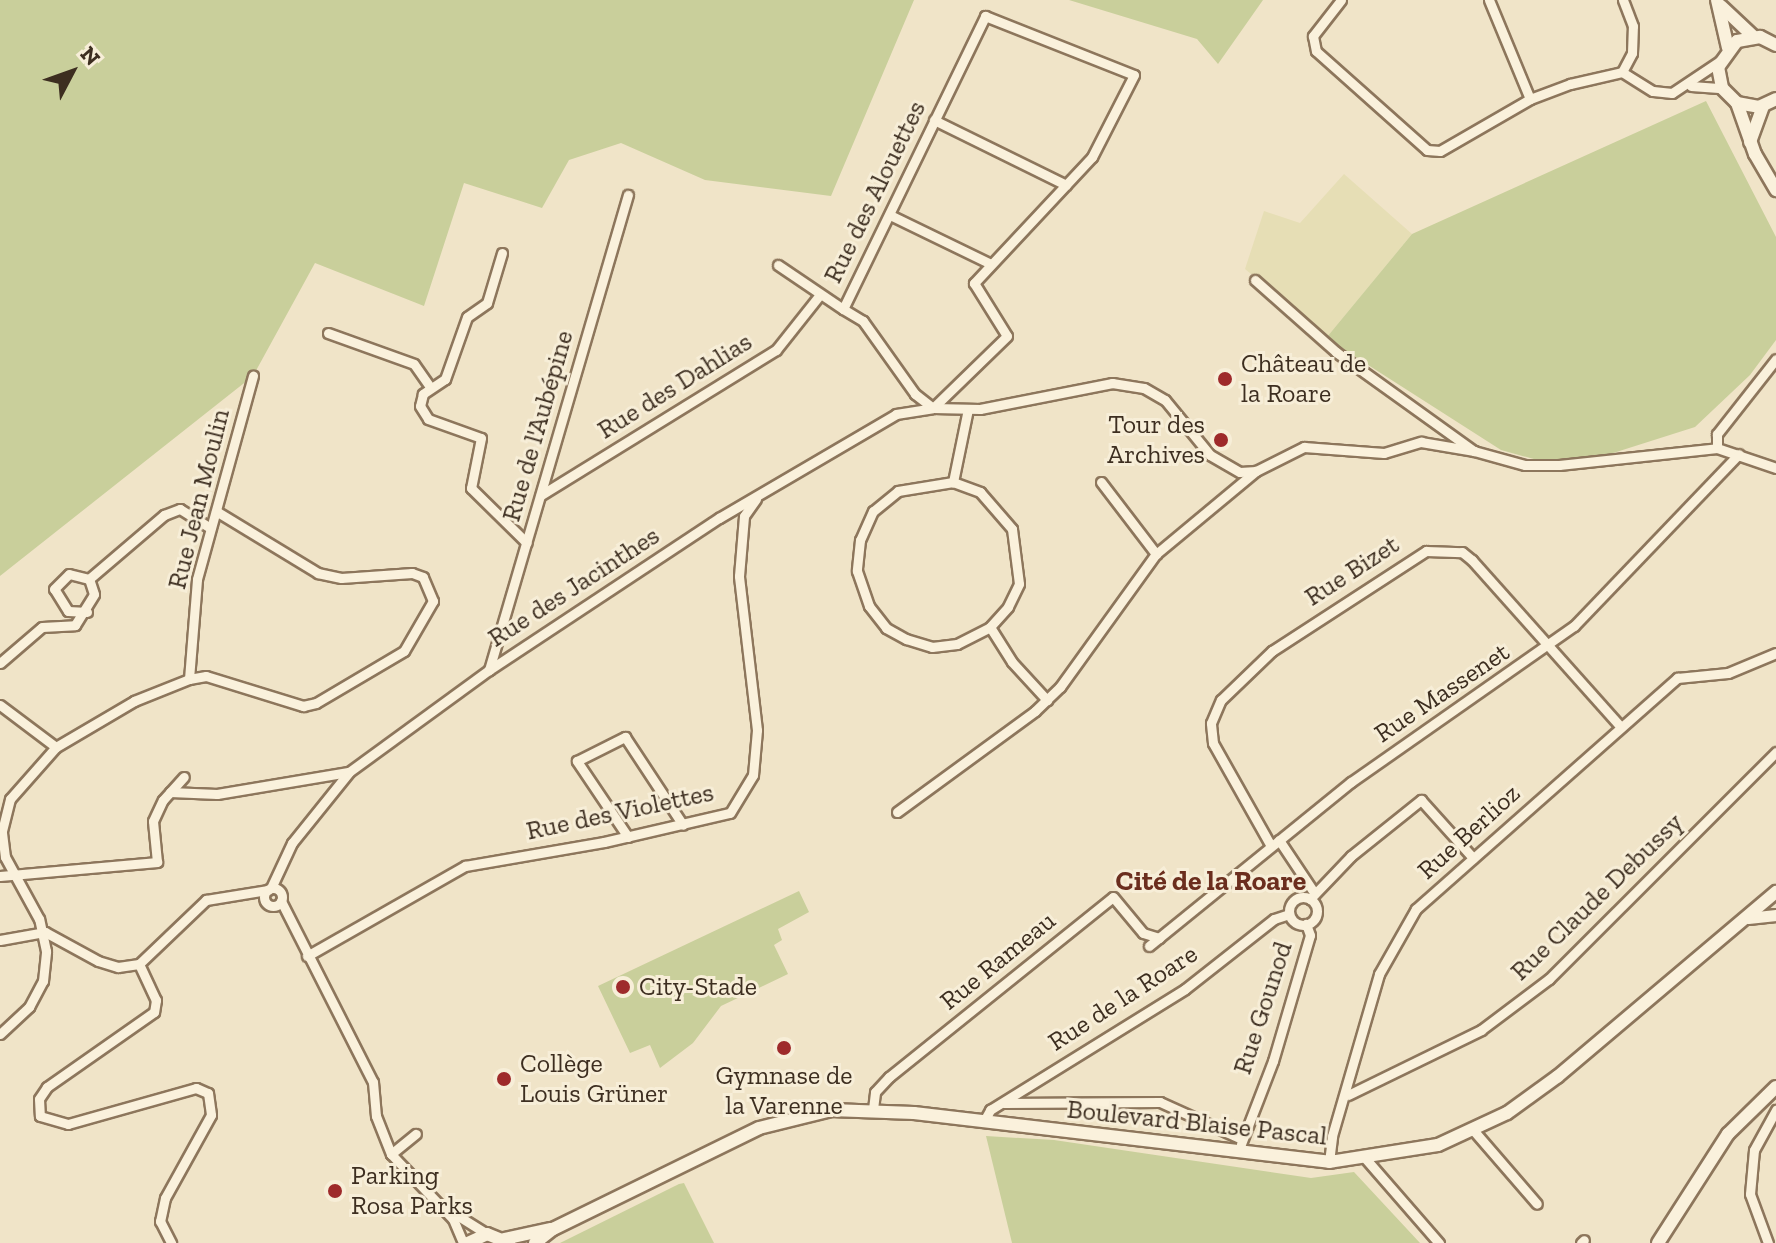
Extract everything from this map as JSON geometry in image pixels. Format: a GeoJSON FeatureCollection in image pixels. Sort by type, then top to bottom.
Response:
{"type":"FeatureCollection","features":[{"type":"Feature","properties":{"kind":"main road"},"geometry":{"type":"LineString","coordinates":[[1719,3],[1754,37],[1774,42]]}},
{"type":"Feature","properties":{"kind":"main road"},"geometry":{"type":"LineString","coordinates":[[1719,3],[1728,48]]}},
{"type":"Feature","properties":{"kind":"main road"},"geometry":{"type":"LineString","coordinates":[[1754,37],[1728,48],[1720,61],[1722,88],[1737,103],[1750,142],[1776,190]]}},
{"type":"Feature","properties":{"kind":"main road"},"geometry":{"type":"LineString","coordinates":[[1737,103],[1763,106],[1776,99]]}},
{"type":"Feature","properties":{"kind":"main road"},"geometry":{"type":"LineString","coordinates":[[1750,142],[1763,106]]}},
{"type":"Feature","properties":{"kind":"main road","name":"Boulevard Blaise Pascal"},"geometry":{"type":"LineString","coordinates":[[535,1243],[553,1229],[759,1128],[816,1112],[873,1109],[1241,1145],[1329,1162],[1438,1145],[1474,1131],[1557,1077],[1776,892]]}},
{"type":"Feature","properties":{"kind":"main road"},"geometry":{"type":"LineString","coordinates":[[1658,1243],[1728,1134],[1776,1087]]}},
{"type":"Feature","properties":{"kind":"main road","name":"Boulevard Blaise Pascal"},"geometry":{"type":"LineString","coordinates":[[506,1241],[553,1229]]}},
{"type":"Feature","properties":{"kind":"main road"},"geometry":{"type":"LineString","coordinates":[[465,1243],[487,1234],[506,1241]]}},
{"type":"Feature","properties":{"kind":"street"},"geometry":{"type":"LineString","coordinates":[[1341,0],[1313,36],[1316,51],[1427,150],[1440,151],[1530,99],[1622,72],[1632,53],[1633,26],[1623,0]]}},
{"type":"Feature","properties":{"kind":"street"},"geometry":{"type":"LineString","coordinates":[[1489,0],[1530,99]]}},
{"type":"Feature","properties":{"kind":"street","name":"Rue des Alouettes"},"geometry":{"type":"LineString","coordinates":[[933,408],[915,394],[863,321],[843,309],[892,216],[895,198],[985,16],[1134,75],[1092,157],[1066,185]]}},
{"type":"Feature","properties":{"kind":"street"},"geometry":{"type":"LineString","coordinates":[[1622,72],[1653,91],[1672,93],[1691,86],[1720,61]]}},
{"type":"Feature","properties":{"kind":"street"},"geometry":{"type":"LineString","coordinates":[[1691,86],[1722,88]]}},
{"type":"Feature","properties":{"kind":"street"},"geometry":{"type":"LineString","coordinates":[[933,408],[1007,336],[974,283],[1066,185],[934,120]]}},
{"type":"Feature","properties":{"kind":"street","name":"Rue de l'Aubépine"},"geometry":{"type":"LineString","coordinates":[[489,670],[628,195]]}},
{"type":"Feature","properties":{"kind":"street"},"geometry":{"type":"LineString","coordinates":[[892,216],[991,264]]}},
{"type":"Feature","properties":{"kind":"street"},"geometry":{"type":"LineString","coordinates":[[502,253],[487,303],[467,317],[445,379],[423,394],[422,415],[481,438],[471,488],[527,543]]}},
{"type":"Feature","properties":{"kind":"street"},"geometry":{"type":"LineString","coordinates":[[778,265],[818,297],[843,309]]}},
{"type":"Feature","properties":{"kind":"street"},"geometry":{"type":"LineString","coordinates":[[1255,280],[1336,352],[1474,451]]}},
{"type":"Feature","properties":{"kind":"street","name":"Rue des Dahlias"},"geometry":{"type":"LineString","coordinates":[[541,495],[776,350],[818,297]]}},
{"type":"Feature","properties":{"kind":"street"},"geometry":{"type":"LineString","coordinates":[[328,333],[414,364],[431,388]]}},
{"type":"Feature","properties":{"kind":"street"},"geometry":{"type":"LineString","coordinates":[[1717,448],[1717,434],[1776,359]]}},
{"type":"Feature","properties":{"kind":"street","name":"Rue Jean Moulin"},"geometry":{"type":"LineString","coordinates":[[189,679],[197,579],[253,376]]}},
{"type":"Feature","properties":{"kind":"street","name":"Rue des Jacinthes"},"geometry":{"type":"LineString","coordinates":[[273,897],[292,843],[349,772],[489,670],[866,427],[896,414],[933,408],[968,409],[1112,383],[1144,388],[1165,400],[1210,455],[1240,472],[1256,471]]}},
{"type":"Feature","properties":{"kind":"street"},"geometry":{"type":"LineString","coordinates":[[953,482],[968,409]]}},
{"type":"Feature","properties":{"kind":"street"},"geometry":{"type":"LineString","coordinates":[[897,812],[1015,731],[1047,700],[1156,554],[1256,471],[1304,447],[1384,453],[1421,442],[1474,451],[1525,465],[1559,465],[1717,448],[1776,468]]}},
{"type":"Feature","properties":{"kind":"street","name":"Rue Massenet"},"geometry":{"type":"LineString","coordinates":[[1149,946],[1351,782],[1574,626],[1739,454]]}},
{"type":"Feature","properties":{"kind":"street"},"geometry":{"type":"LineString","coordinates":[[953,482],[998,507],[1012,529],[1019,557],[1019,584],[1008,607],[990,627],[957,644],[932,647],[906,639],[886,628],[869,606],[857,571],[860,540],[873,511],[898,491],[953,482]]}},
{"type":"Feature","properties":{"kind":"street"},"geometry":{"type":"LineString","coordinates":[[1101,482],[1156,554]]}},
{"type":"Feature","properties":{"kind":"street","name":"Rue des Violettes"},"geometry":{"type":"LineString","coordinates":[[307,956],[465,866],[628,837],[730,813],[753,775],[757,730],[739,576],[744,516],[760,493]]}},
{"type":"Feature","properties":{"kind":"street"},"geometry":{"type":"LineString","coordinates":[[89,579],[164,515],[180,509],[211,528]]}},
{"type":"Feature","properties":{"kind":"street"},"geometry":{"type":"LineString","coordinates":[[216,511],[318,573],[341,578],[412,573],[423,577],[433,601],[404,651],[316,703],[303,706],[206,676],[189,679],[134,701],[56,747],[10,799],[2,831],[12,875],[45,932],[98,961],[118,967],[139,964],[193,907],[235,896],[273,897],[290,922],[373,1082],[376,1116],[391,1154],[441,1206],[465,1243]]}},
{"type":"Feature","properties":{"kind":"street","name":"Rue Bizet"},"geometry":{"type":"LineString","coordinates":[[1312,895],[1275,843],[1213,743],[1211,723],[1221,700],[1272,651],[1402,562],[1426,551],[1445,550],[1472,560],[1621,727]]}},
{"type":"Feature","properties":{"kind":"street"},"geometry":{"type":"LineString","coordinates":[[87,612],[68,611],[54,589],[69,574],[89,579]]}},
{"type":"Feature","properties":{"kind":"street"},"geometry":{"type":"LineString","coordinates":[[0,663],[42,627],[75,625],[87,612],[94,594],[89,579]]}},
{"type":"Feature","properties":{"kind":"street"},"geometry":{"type":"LineString","coordinates":[[990,627],[1012,662],[1047,700]]}},
{"type":"Feature","properties":{"kind":"street","name":"Rue Berlioz"},"geometry":{"type":"LineString","coordinates":[[1329,1162],[1332,1136],[1348,1095],[1379,974],[1396,936],[1416,909],[1677,678],[1728,673],[1776,653]]}},
{"type":"Feature","properties":{"kind":"street"},"geometry":{"type":"LineString","coordinates":[[0,705],[56,747]]}},
{"type":"Feature","properties":{"kind":"street"},"geometry":{"type":"LineString","coordinates":[[628,837],[577,761],[625,737],[683,825]]}},
{"type":"Feature","properties":{"kind":"street","name":"Rue Claude Debussy"},"geometry":{"type":"LineString","coordinates":[[1348,1095],[1481,1030],[1549,979],[1776,752]]}},
{"type":"Feature","properties":{"kind":"street"},"geometry":{"type":"LineString","coordinates":[[170,792],[217,794],[349,772]]}},
{"type":"Feature","properties":{"kind":"street"},"geometry":{"type":"LineString","coordinates":[[0,876],[157,862],[153,821],[170,792],[184,777]]}},
{"type":"Feature","properties":{"kind":"street","name":"Rue de la Roare"},"geometry":{"type":"LineString","coordinates":[[984,1121],[1000,1103],[1185,989],[1274,919],[1289,914],[1297,898],[1312,895],[1421,800],[1473,858]]}},
{"type":"Feature","properties":{"kind":"street"},"geometry":{"type":"LineString","coordinates":[[1289,914],[1296,923],[1306,924],[1316,916],[1312,895]]}},
{"type":"Feature","properties":{"kind":"street","name":"Rue Rameau"},"geometry":{"type":"LineString","coordinates":[[873,1109],[875,1092],[889,1077],[1113,897],[1143,933],[1159,938]]}},
{"type":"Feature","properties":{"kind":"street"},"geometry":{"type":"LineString","coordinates":[[1748,918],[1776,915]]}},
{"type":"Feature","properties":{"kind":"street","name":"Rue Gounod"},"geometry":{"type":"LineString","coordinates":[[1241,1145],[1273,1061],[1310,935],[1306,924]]}},
{"type":"Feature","properties":{"kind":"street"},"geometry":{"type":"LineString","coordinates":[[0,940],[45,932]]}},
{"type":"Feature","properties":{"kind":"street"},"geometry":{"type":"LineString","coordinates":[[0,1034],[29,1007],[43,981],[45,932]]}},
{"type":"Feature","properties":{"kind":"street"},"geometry":{"type":"LineString","coordinates":[[139,964],[156,1000],[154,1012],[47,1087],[39,1099],[40,1116],[68,1124],[196,1088],[208,1093],[214,1106],[211,1115],[165,1198],[160,1221],[171,1243]]}},
{"type":"Feature","properties":{"kind":"street","name":"Boulevard Blaise Pascal"},"geometry":{"type":"LineString","coordinates":[[1000,1103],[1160,1102],[1241,1145]]}},
{"type":"Feature","properties":{"kind":"street"},"geometry":{"type":"LineString","coordinates":[[1768,1243],[1750,1194],[1754,1150],[1776,1110]]}},
{"type":"Feature","properties":{"kind":"street"},"geometry":{"type":"LineString","coordinates":[[1474,1131],[1537,1204]]}},
{"type":"Feature","properties":{"kind":"street"},"geometry":{"type":"LineString","coordinates":[[391,1154],[416,1134]]}},
{"type":"Feature","properties":{"kind":"street"},"geometry":{"type":"LineString","coordinates":[[1365,1158],[1439,1243]]}},
{"type":"Feature","properties":{"kind":"street"},"geometry":{"type":"LineString","coordinates":[[441,1206],[487,1234]]}},
{"type":"Feature","properties":{"kind":"shaded area"},"geometry":{"type":"Polygon","coordinates":[[[1344,174],[1412,234],[1327,337],[1245,269],[1264,211],[1300,223],[1344,174]]]}},
{"type":"Feature","properties":{"kind":"green space"},"geometry":{"type":"Polygon","coordinates":[[[0,0],[914,0],[831,196],[705,180],[621,143],[569,160],[542,208],[464,183],[424,306],[315,263],[253,376],[0,576],[0,0]]]}},
{"type":"Feature","properties":{"kind":"green space"},"geometry":{"type":"Polygon","coordinates":[[[1069,0],[1263,0],[1218,64],[1197,39],[1069,0]]]}},
{"type":"Feature","properties":{"kind":"green space"},"geometry":{"type":"Polygon","coordinates":[[[1706,101],[1776,237],[1776,340],[1750,375],[1695,427],[1566,468],[1501,450],[1354,356],[1325,348],[1327,337],[1412,234],[1706,101]]]}},
{"type":"Feature","properties":{"kind":"green space"},"geometry":{"type":"Polygon","coordinates":[[[799,891],[809,912],[778,929],[782,940],[774,945],[788,974],[721,1006],[693,1043],[660,1068],[650,1045],[630,1053],[598,986],[799,891]]]}},
{"type":"Feature","properties":{"kind":"green space"},"geometry":{"type":"Polygon","coordinates":[[[986,1136],[1054,1140],[1311,1178],[1354,1172],[1420,1243],[1012,1243],[986,1136]]]}},
{"type":"Feature","properties":{"kind":"green space"},"geometry":{"type":"Polygon","coordinates":[[[684,1183],[714,1243],[560,1243],[679,1184],[684,1183]]]}},
{"type":"Feature","properties":{"kind":"place","name":"Château de la Roare"},"geometry":{"type":"Point","coordinates":[1225,379]}},
{"type":"Feature","properties":{"kind":"place","name":"Tour des Archives"},"geometry":{"type":"Point","coordinates":[1221,440]}},
{"type":"Feature","properties":{"kind":"place","name":"City-Stade"},"geometry":{"type":"Point","coordinates":[623,987]}},
{"type":"Feature","properties":{"kind":"place","name":"Gymnase de la Varenne"},"geometry":{"type":"Point","coordinates":[784,1048]}},
{"type":"Feature","properties":{"kind":"place","name":"Collège Louis Grüner"},"geometry":{"type":"Point","coordinates":[504,1079]}},
{"type":"Feature","properties":{"kind":"place","name":"Parking Rosa Parks"},"geometry":{"type":"Point","coordinates":[335,1191]}},
{"type":"Feature","properties":{"kind":"district","name":"Cité de la Roare"},"geometry":{"type":"Point","coordinates":[1211,881]}}]}
